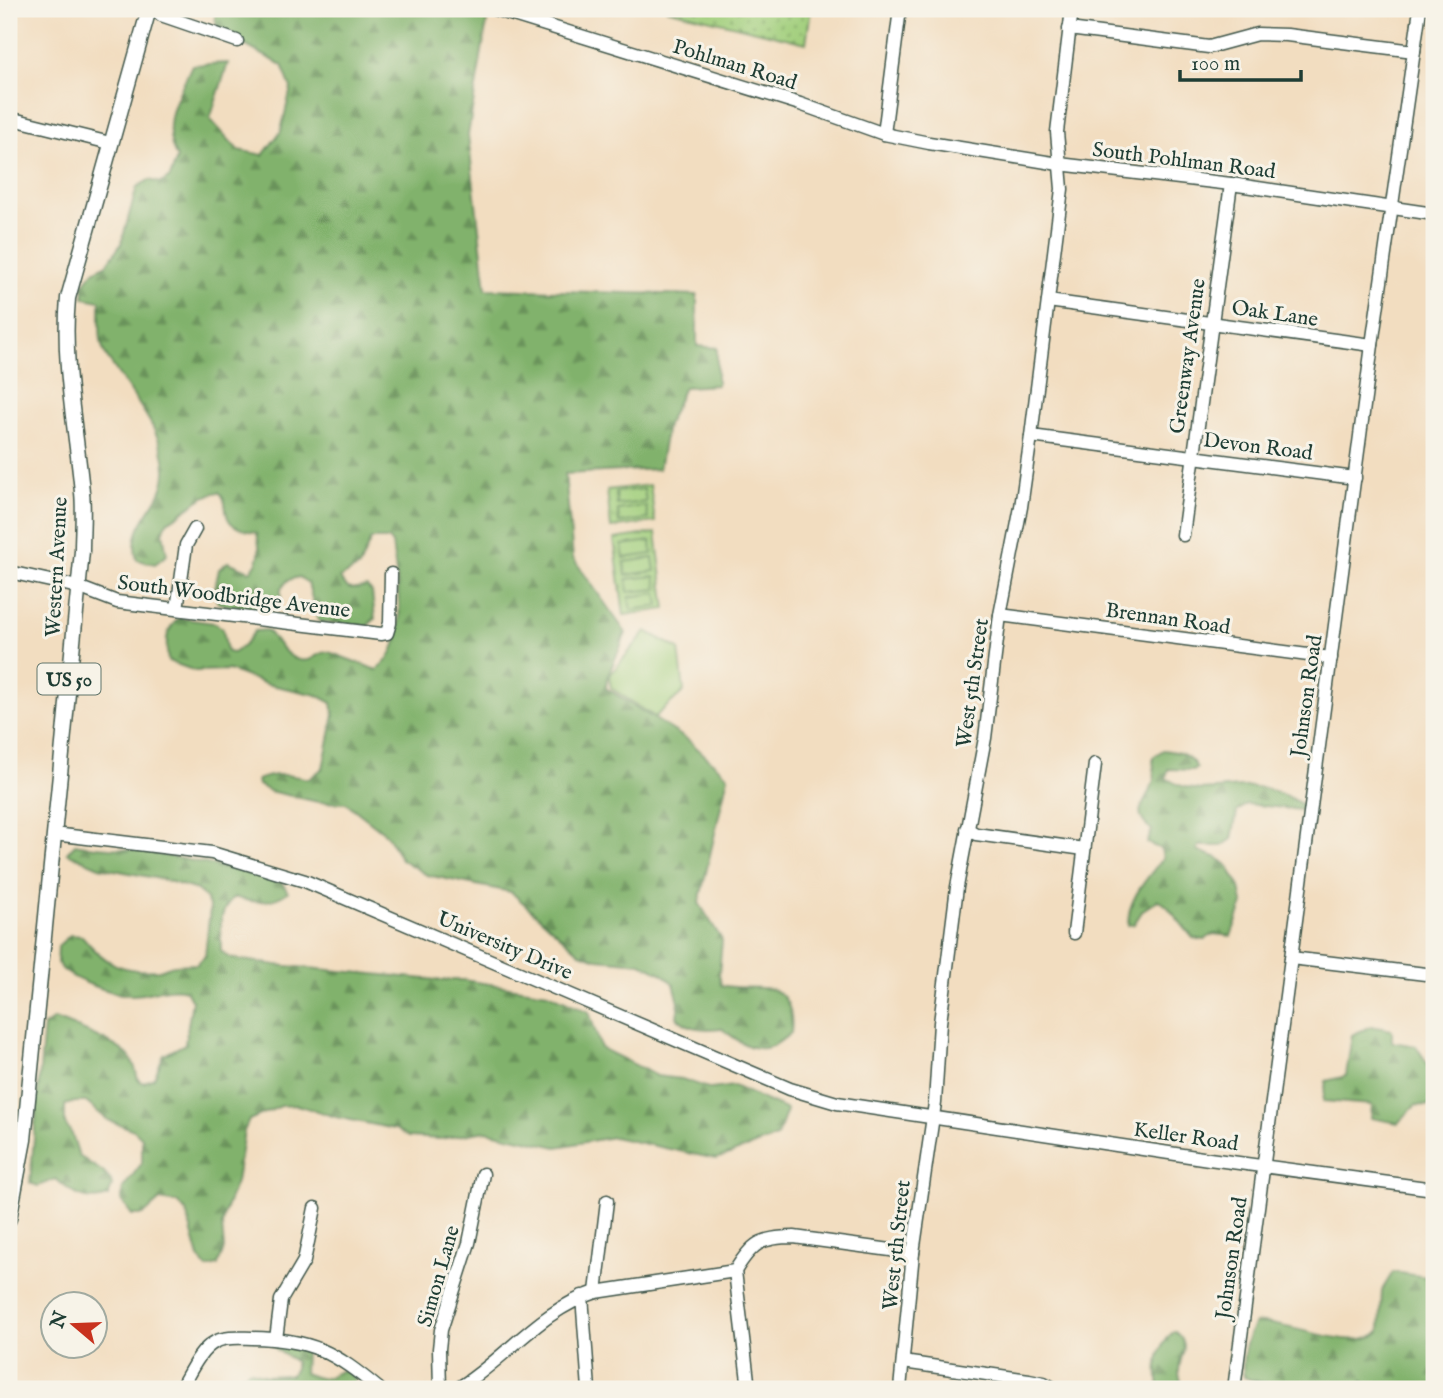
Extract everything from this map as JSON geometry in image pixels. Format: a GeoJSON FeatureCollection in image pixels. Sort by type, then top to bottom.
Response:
{"type":"FeatureCollection","features":[{"type":"Feature","properties":{"kind":"main road","name":"Western Avenue"},"geometry":{"type":"LineString","coordinates":[[9,1219],[23,1140],[82,551],[82,495],[65,330],[68,298],[149,9]]}},
{"type":"Feature","properties":{"kind":"street"},"geometry":{"type":"LineString","coordinates":[[155,9],[161,15],[237,41]]}},
{"type":"Feature","properties":{"kind":"street","name":"Pohlman Road"},"geometry":{"type":"LineString","coordinates":[[494,9],[530,14],[884,134],[929,143]]}},
{"type":"Feature","properties":{"kind":"street"},"geometry":{"type":"LineString","coordinates":[[884,134],[900,9]]}},
{"type":"Feature","properties":{"kind":"street","name":"West 5th Street"},"geometry":{"type":"LineString","coordinates":[[900,1389],[913,1253],[933,1116],[940,1023],[967,829],[985,738],[1000,615],[1023,495],[1062,189],[1057,132],[1072,9]]}},
{"type":"Feature","properties":{"kind":"street","name":"Johnson Road"},"geometry":{"type":"LineString","coordinates":[[1234,1389],[1372,345],[1420,9]]}},
{"type":"Feature","properties":{"kind":"street"},"geometry":{"type":"LineString","coordinates":[[1069,29],[1209,47],[1257,34],[1287,35],[1414,51]]}},
{"type":"Feature","properties":{"kind":"street"},"geometry":{"type":"LineString","coordinates":[[9,118],[110,143]]}},
{"type":"Feature","properties":{"kind":"street","name":"South Pohlman Road"},"geometry":{"type":"LineString","coordinates":[[929,143],[1059,164],[1231,184],[1434,214]]}},
{"type":"Feature","properties":{"kind":"street","name":"Greenway Avenue"},"geometry":{"type":"LineString","coordinates":[[1183,535],[1231,184]]}},
{"type":"Feature","properties":{"kind":"street","name":"Oak Lane"},"geometry":{"type":"LineString","coordinates":[[1048,301],[1372,345]]}},
{"type":"Feature","properties":{"kind":"street","name":"Devon Road"},"geometry":{"type":"LineString","coordinates":[[1031,436],[1355,478]]}},
{"type":"Feature","properties":{"kind":"street"},"geometry":{"type":"LineString","coordinates":[[177,608],[186,545],[195,529]]}},
{"type":"Feature","properties":{"kind":"street","name":"South Woodbridge Avenue"},"geometry":{"type":"LineString","coordinates":[[9,572],[78,587],[117,602],[387,633],[390,623],[391,575]]}},
{"type":"Feature","properties":{"kind":"street","name":"Brennan Road"},"geometry":{"type":"LineString","coordinates":[[1000,615],[1331,658]]}},
{"type":"Feature","properties":{"kind":"street"},"geometry":{"type":"LineString","coordinates":[[1074,933],[1095,764]]}},
{"type":"Feature","properties":{"kind":"street"},"geometry":{"type":"LineString","coordinates":[[967,829],[976,834],[1084,849]]}},
{"type":"Feature","properties":{"kind":"street","name":"University Drive"},"geometry":{"type":"LineString","coordinates":[[54,834],[212,853],[266,868],[305,881],[790,1089],[837,1102],[933,1116]]}},
{"type":"Feature","properties":{"kind":"street"},"geometry":{"type":"LineString","coordinates":[[1292,958],[1434,975]]}},
{"type":"Feature","properties":{"kind":"street","name":"Keller Road"},"geometry":{"type":"LineString","coordinates":[[933,1116],[1434,1189]]}},
{"type":"Feature","properties":{"kind":"street","name":"Simon Lane"},"geometry":{"type":"LineString","coordinates":[[440,1389],[441,1330],[469,1243],[483,1174]]}},
{"type":"Feature","properties":{"kind":"street"},"geometry":{"type":"LineString","coordinates":[[596,1292],[607,1200]]}},
{"type":"Feature","properties":{"kind":"street"},"geometry":{"type":"LineString","coordinates":[[276,1339],[281,1300],[304,1261],[315,1208]]}},
{"type":"Feature","properties":{"kind":"street"},"geometry":{"type":"LineString","coordinates":[[749,1389],[735,1271],[745,1255],[758,1242],[774,1237],[794,1237],[913,1253]]}},
{"type":"Feature","properties":{"kind":"street"},"geometry":{"type":"LineString","coordinates":[[457,1389],[487,1369],[526,1332],[582,1296],[735,1271]]}},
{"type":"Feature","properties":{"kind":"street"},"geometry":{"type":"LineString","coordinates":[[582,1296],[589,1389]]}},
{"type":"Feature","properties":{"kind":"street"},"geometry":{"type":"LineString","coordinates":[[180,1389],[201,1356],[215,1341],[234,1338],[276,1339],[308,1344],[341,1359],[379,1389]]}},
{"type":"Feature","properties":{"kind":"street"},"geometry":{"type":"LineString","coordinates":[[903,1362],[1029,1380],[1045,1383],[1055,1389]]}},
{"type":"Feature","properties":{"kind":"green space"},"geometry":{"type":"Polygon","coordinates":[[[214,9],[489,9],[468,135],[486,289],[697,295],[697,346],[717,348],[717,385],[684,387],[667,425],[659,469],[565,474],[573,558],[626,633],[607,678],[606,688],[688,740],[728,776],[699,903],[722,940],[719,974],[721,985],[771,989],[786,999],[791,1016],[791,1033],[774,1045],[765,1048],[751,1047],[721,1028],[692,1027],[677,1017],[679,1002],[674,984],[661,973],[641,963],[597,959],[580,953],[511,892],[427,875],[401,859],[386,834],[346,803],[318,802],[269,791],[258,785],[257,780],[276,775],[309,779],[323,768],[334,715],[332,703],[317,695],[266,684],[229,670],[195,671],[168,661],[167,638],[179,618],[214,623],[223,629],[227,652],[233,653],[243,646],[255,631],[267,630],[284,651],[295,659],[308,660],[329,652],[377,670],[388,658],[399,628],[399,593],[392,543],[388,539],[371,539],[359,567],[340,578],[348,588],[367,587],[372,592],[375,619],[367,626],[321,622],[317,618],[308,583],[299,577],[288,580],[281,589],[281,600],[266,609],[251,610],[218,603],[214,593],[219,569],[228,562],[250,571],[257,563],[259,549],[257,533],[235,526],[228,519],[224,500],[219,492],[199,500],[167,522],[163,533],[167,555],[155,564],[137,560],[137,535],[163,485],[164,459],[161,445],[148,419],[104,352],[100,301],[84,298],[83,285],[94,271],[107,264],[121,244],[137,187],[149,180],[161,183],[170,177],[177,158],[170,134],[172,111],[192,65],[228,63],[210,119],[238,150],[263,155],[281,131],[291,88],[282,65],[218,34],[214,9]]]}},
{"type":"Feature","properties":{"kind":"green space"},"geometry":{"type":"Polygon","coordinates":[[[666,9],[811,9],[806,43],[666,9]]]}},
{"type":"Feature","properties":{"kind":"green space"},"geometry":{"type":"Polygon","coordinates":[[[650,485],[655,522],[611,528],[607,490],[650,485]]]}},
{"type":"Feature","properties":{"kind":"green space"},"geometry":{"type":"Polygon","coordinates":[[[644,489],[646,502],[617,505],[616,492],[644,489]]]}},
{"type":"Feature","properties":{"kind":"green space"},"geometry":{"type":"Polygon","coordinates":[[[646,506],[648,519],[619,523],[618,510],[646,506]]]}},
{"type":"Feature","properties":{"kind":"green space"},"geometry":{"type":"Polygon","coordinates":[[[656,533],[666,609],[624,615],[614,539],[656,533]]]}},
{"type":"Feature","properties":{"kind":"green space"},"geometry":{"type":"Polygon","coordinates":[[[651,541],[652,554],[624,558],[622,545],[651,541]]]}},
{"type":"Feature","properties":{"kind":"green space"},"geometry":{"type":"Polygon","coordinates":[[[653,558],[655,571],[626,575],[624,562],[653,558]]]}},
{"type":"Feature","properties":{"kind":"green space"},"geometry":{"type":"Polygon","coordinates":[[[655,576],[657,589],[628,592],[627,579],[655,576]]]}},
{"type":"Feature","properties":{"kind":"green space"},"geometry":{"type":"Polygon","coordinates":[[[657,593],[659,606],[631,610],[629,597],[657,593]]]}},
{"type":"Feature","properties":{"kind":"green space"},"geometry":{"type":"Polygon","coordinates":[[[646,631],[679,649],[684,691],[655,717],[611,688],[609,676],[646,631]]]}},
{"type":"Feature","properties":{"kind":"green space"},"geometry":{"type":"Polygon","coordinates":[[[1163,750],[1183,754],[1197,768],[1168,769],[1166,778],[1178,785],[1201,790],[1256,787],[1280,793],[1301,804],[1302,810],[1246,804],[1237,812],[1232,839],[1222,846],[1199,846],[1197,851],[1218,858],[1228,866],[1240,887],[1243,904],[1231,936],[1214,934],[1204,940],[1193,938],[1167,906],[1158,900],[1143,910],[1134,924],[1128,925],[1135,897],[1163,858],[1161,849],[1147,843],[1152,830],[1145,824],[1140,812],[1154,780],[1153,757],[1163,750]]]}},
{"type":"Feature","properties":{"kind":"green space"},"geometry":{"type":"Polygon","coordinates":[[[75,844],[136,850],[179,858],[282,883],[288,892],[275,899],[255,901],[234,897],[229,903],[222,915],[221,951],[230,958],[276,965],[463,980],[548,993],[589,1012],[601,1048],[657,1076],[682,1079],[711,1089],[734,1086],[787,1110],[777,1137],[716,1159],[613,1137],[557,1147],[486,1131],[440,1139],[409,1137],[395,1129],[336,1117],[297,1105],[281,1106],[249,1120],[244,1131],[236,1182],[224,1214],[224,1249],[218,1265],[207,1268],[199,1258],[186,1211],[178,1203],[160,1200],[143,1215],[132,1215],[121,1200],[123,1188],[142,1163],[142,1138],[134,1130],[108,1120],[86,1102],[65,1105],[65,1124],[72,1134],[79,1156],[103,1172],[111,1181],[108,1196],[86,1198],[56,1179],[38,1186],[30,1183],[44,1026],[54,1019],[112,1044],[127,1054],[138,1080],[143,1083],[154,1078],[164,1055],[185,1044],[192,1001],[186,990],[166,989],[125,995],[91,985],[62,969],[58,963],[58,946],[70,935],[82,936],[99,954],[115,965],[146,971],[173,965],[197,964],[205,956],[210,909],[206,898],[197,890],[165,880],[99,867],[67,853],[75,844]]]}},
{"type":"Feature","properties":{"kind":"green space"},"geometry":{"type":"Polygon","coordinates":[[[1371,1026],[1392,1030],[1392,1042],[1416,1046],[1429,1066],[1434,1067],[1434,1106],[1416,1105],[1398,1123],[1371,1118],[1372,1105],[1323,1101],[1326,1081],[1346,1076],[1352,1035],[1371,1026]]]}},
{"type":"Feature","properties":{"kind":"green space"},"geometry":{"type":"Polygon","coordinates":[[[1393,1272],[1434,1278],[1434,1389],[1372,1389],[1363,1381],[1356,1389],[1342,1389],[1340,1385],[1312,1390],[1273,1385],[1244,1377],[1245,1349],[1255,1323],[1268,1323],[1339,1338],[1370,1337],[1380,1331],[1382,1290],[1393,1272]]]}},
{"type":"Feature","properties":{"kind":"green space"},"geometry":{"type":"Polygon","coordinates":[[[1174,1331],[1180,1336],[1184,1346],[1179,1372],[1184,1389],[1159,1389],[1159,1358],[1164,1344],[1174,1331]]]}},
{"type":"Feature","properties":{"kind":"green space"},"geometry":{"type":"Polygon","coordinates":[[[276,1342],[305,1351],[304,1373],[324,1378],[342,1370],[354,1377],[355,1382],[351,1389],[238,1389],[241,1376],[250,1370],[266,1376],[291,1375],[295,1362],[274,1347],[272,1344],[276,1342]]]}}]}
